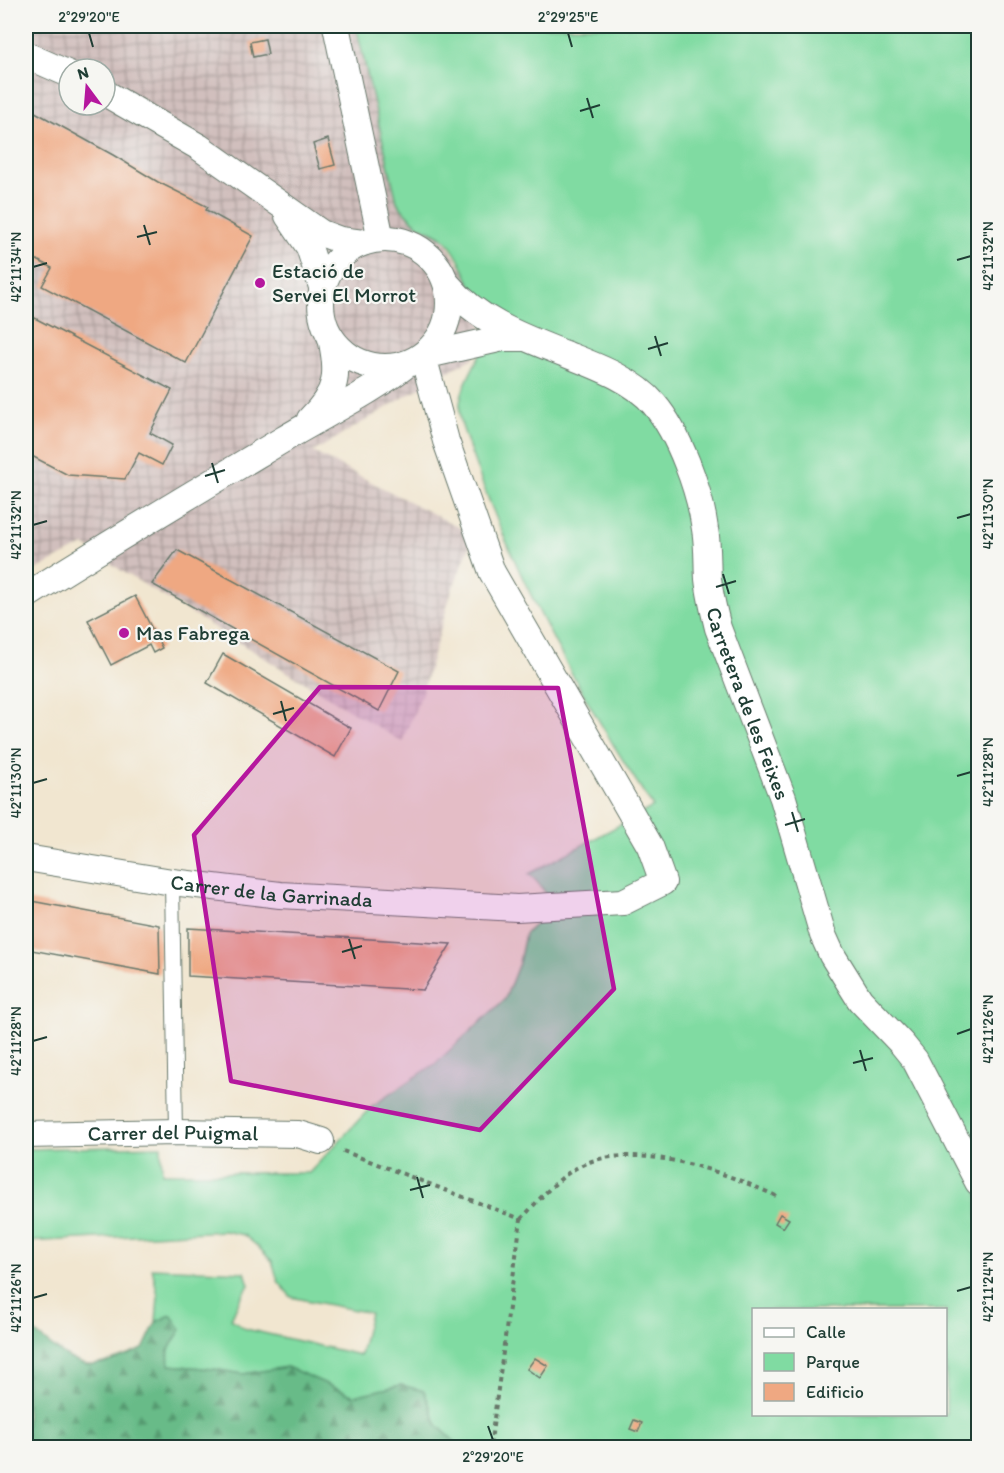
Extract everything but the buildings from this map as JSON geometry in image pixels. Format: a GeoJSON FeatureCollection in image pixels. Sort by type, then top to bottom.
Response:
{"type":"FeatureCollection","features":[{"type":"Feature","properties":{"kind":"street"},"geometry":{"type":"LineString","coordinates":[[336,26],[372,241]]}},
{"type":"Feature","properties":{"kind":"street"},"geometry":{"type":"LineString","coordinates":[[26,55],[57,69]]}},
{"type":"Feature","properties":{"kind":"street"},"geometry":{"type":"LineString","coordinates":[[26,596],[297,431],[353,401],[416,360],[437,342],[447,324],[450,311],[448,285],[440,269],[429,256],[415,246],[399,240],[339,240],[321,233],[199,147],[117,100]]}},
{"type":"Feature","properties":{"kind":"street"},"geometry":{"type":"LineString","coordinates":[[272,198],[294,223],[309,247],[322,287],[321,314],[331,338],[336,361],[336,383],[321,409],[297,431]]}},
{"type":"Feature","properties":{"kind":"street"},"geometry":{"type":"LineString","coordinates":[[322,287],[337,260],[349,250],[372,241]]}},
{"type":"Feature","properties":{"kind":"street","name":"Carretera de les Feixes"},"geometry":{"type":"LineString","coordinates":[[448,285],[468,307],[524,338],[588,363],[630,385],[653,403],[671,429],[699,498],[705,529],[712,602],[718,628],[783,798],[823,935],[841,973],[860,1000],[915,1060],[978,1182]]}},
{"type":"Feature","properties":{"kind":"street"},"geometry":{"type":"LineString","coordinates":[[331,338],[342,352],[374,367],[392,368],[416,360]]}},
{"type":"Feature","properties":{"kind":"street","name":"Carretera de les Feixes"},"geometry":{"type":"LineString","coordinates":[[416,360],[503,338],[524,338]]}},
{"type":"Feature","properties":{"kind":"street","name":"Carrer de la Garrinada"},"geometry":{"type":"LineString","coordinates":[[26,858],[172,882],[280,895],[517,908],[622,902],[663,882],[650,846],[492,572],[416,360]]}},
{"type":"Feature","properties":{"kind":"street","name":"Carrer del Puigmal"},"geometry":{"type":"LineString","coordinates":[[26,1135],[176,1132],[298,1134],[321,1141]]}},
{"type":"Feature","properties":{"kind":"lane"},"geometry":{"type":"LineString","coordinates":[[172,882],[176,1132]]}},
{"type":"Feature","properties":{"kind":"path"},"geometry":{"type":"LineString","coordinates":[[321,1141],[521,1220]]}},
{"type":"Feature","properties":{"kind":"path"},"geometry":{"type":"LineString","coordinates":[[490,1448],[521,1220],[566,1175],[590,1161],[627,1154],[681,1163],[725,1174],[749,1182],[778,1197]]}},
{"type":"Feature","properties":{"kind":"highlighted area"},"geometry":{"type":"Polygon","coordinates":[[[320,687],[558,688],[614,989],[480,1130],[231,1081],[194,835],[320,687]]]}},
{"type":"Feature","properties":{"kind":"shaded area"},"geometry":{"type":"Polygon","coordinates":[[[26,26],[356,26],[397,202],[419,225],[442,237],[486,307],[473,358],[313,452],[474,535],[452,590],[421,696],[402,742],[122,571],[84,545],[26,575],[26,26]]]}},
{"type":"Feature","properties":{"kind":"green space"},"geometry":{"type":"Polygon","coordinates":[[[356,26],[978,26],[978,1447],[458,1447],[437,1425],[424,1391],[401,1385],[354,1396],[287,1367],[243,1374],[168,1365],[171,1315],[156,1322],[158,1296],[152,1268],[245,1272],[249,1285],[231,1319],[246,1329],[360,1355],[370,1313],[291,1297],[278,1281],[272,1261],[244,1235],[224,1231],[26,1242],[26,1149],[161,1146],[162,1173],[309,1173],[372,1106],[435,1064],[505,999],[519,963],[525,934],[548,912],[544,891],[529,874],[653,807],[596,717],[570,670],[521,575],[499,526],[460,417],[463,390],[485,342],[481,314],[464,270],[450,246],[443,238],[422,227],[407,215],[397,202],[356,26]]]}},
{"type":"Feature","properties":{"kind":"green space"},"geometry":{"type":"Polygon","coordinates":[[[171,1315],[181,1329],[168,1351],[169,1365],[243,1374],[287,1367],[354,1396],[401,1385],[424,1391],[437,1425],[458,1447],[26,1447],[26,1325],[65,1355],[82,1363],[94,1365],[143,1349],[156,1322],[171,1315]]]}},
{"type":"Feature","properties":{"kind":"place","name":"Estació de Servei El Morrot"},"geometry":{"type":"Point","coordinates":[260,283]}},
{"type":"Feature","properties":{"kind":"place","name":"Mas Fabrega"},"geometry":{"type":"Point","coordinates":[124,633]}}]}
